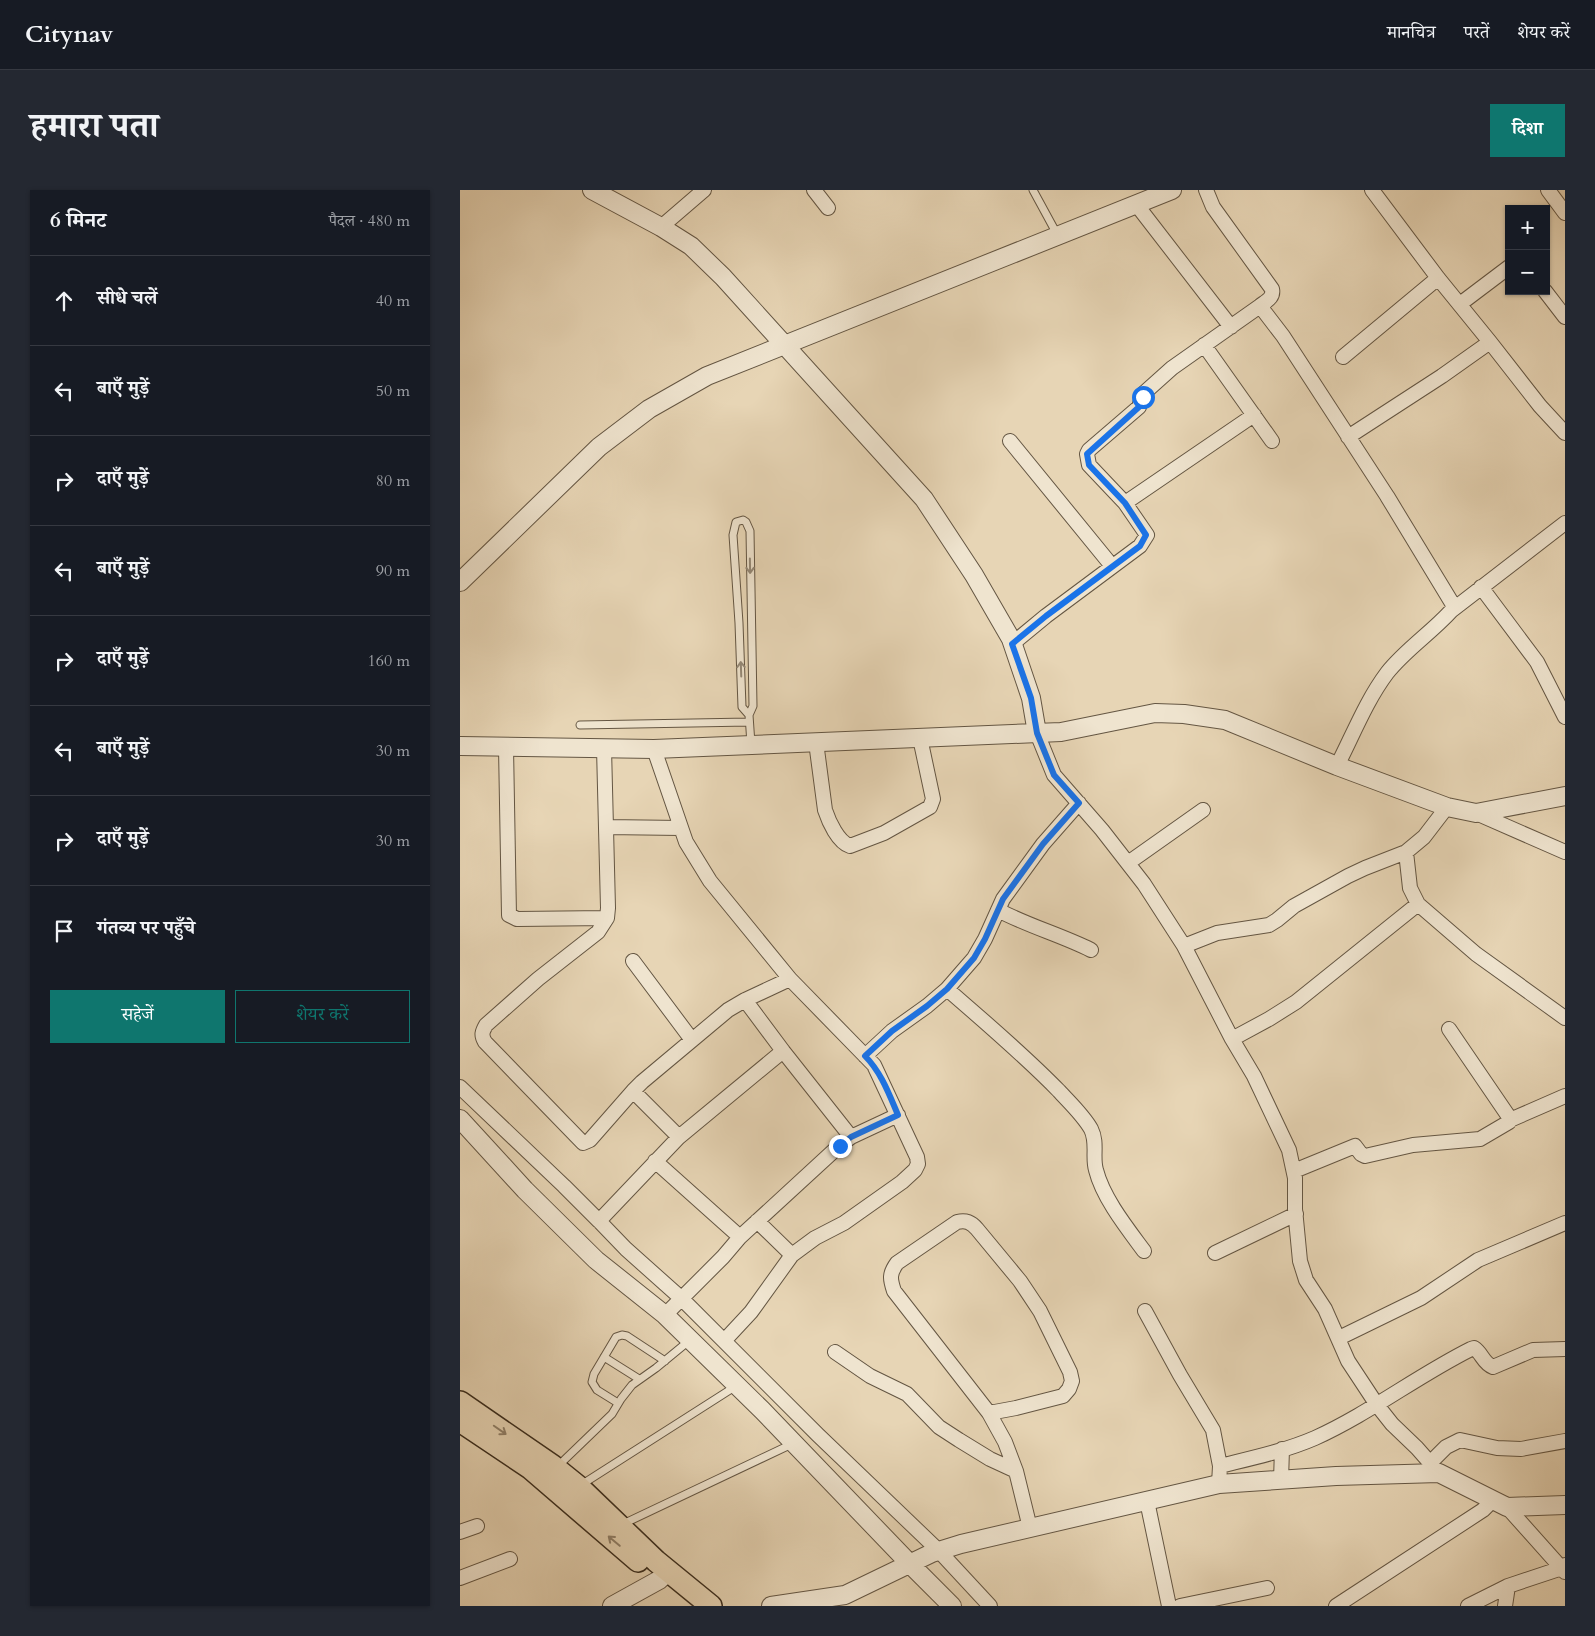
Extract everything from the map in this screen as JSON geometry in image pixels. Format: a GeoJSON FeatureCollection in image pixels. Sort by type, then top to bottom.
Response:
{"type":"FeatureCollection","features":[{"type":"Feature","properties":{"kind":"main road"},"geometry":{"type":"LineString","coordinates":[[460,1408],[549,1474],[664,1576],[711,1606]]}},
{"type":"Feature","properties":{"kind":"main road"},"geometry":{"type":"LineString","coordinates":[[549,1474],[579,1487],[619,1526],[692,1606]]}},
{"type":"Feature","properties":{"kind":"street"},"geometry":{"type":"LineString","coordinates":[[592,190],[661,227],[690,246],[723,277],[924,499],[974,575],[1012,644],[1031,698],[1037,733],[1054,775],[1144,884],[1184,946],[1273,1114],[1289,1150],[1294,1171],[1300,1261],[1306,1280],[1325,1309],[1348,1361],[1376,1405],[1435,1468],[1500,1503],[1564,1569],[1508,1586],[1468,1606]]}},
{"type":"Feature","properties":{"kind":"street"},"geometry":{"type":"LineString","coordinates":[[661,227],[704,190]]}},
{"type":"Feature","properties":{"kind":"street"},"geometry":{"type":"LineString","coordinates":[[814,190],[828,208]]}},
{"type":"Feature","properties":{"kind":"street"},"geometry":{"type":"LineString","coordinates":[[460,582],[599,447],[649,409],[707,376],[1172,190]]}},
{"type":"Feature","properties":{"kind":"street"},"geometry":{"type":"LineString","coordinates":[[1012,644],[1046,616],[1140,546],[1146,535],[1125,503],[1089,465],[1087,454],[1139,407],[1143,394],[1172,368],[1260,306],[1273,293],[1213,207],[1206,190]]}},
{"type":"Feature","properties":{"kind":"street"},"geometry":{"type":"LineString","coordinates":[[1372,190],[1438,278],[1540,406],[1565,433]]}},
{"type":"Feature","properties":{"kind":"street"},"geometry":{"type":"LineString","coordinates":[[1548,190],[1565,213]]}},
{"type":"Feature","properties":{"kind":"street"},"geometry":{"type":"LineString","coordinates":[[1136,204],[1231,327]]}},
{"type":"Feature","properties":{"kind":"street"},"geometry":{"type":"LineString","coordinates":[[1460,304],[1505,270]]}},
{"type":"Feature","properties":{"kind":"street"},"geometry":{"type":"LineString","coordinates":[[1343,357],[1438,278]]}},
{"type":"Feature","properties":{"kind":"street"},"geometry":{"type":"LineString","coordinates":[[1548,295],[1565,317]]}},
{"type":"Feature","properties":{"kind":"street"},"geometry":{"type":"LineString","coordinates":[[1260,306],[1282,336],[1387,496],[1455,608]]}},
{"type":"Feature","properties":{"kind":"street"},"geometry":{"type":"LineString","coordinates":[[1348,437],[1442,376],[1490,342]]}},
{"type":"Feature","properties":{"kind":"street"},"geometry":{"type":"LineString","coordinates":[[1204,345],[1272,441]]}},
{"type":"Feature","properties":{"kind":"street"},"geometry":{"type":"LineString","coordinates":[[1125,503],[1254,415]]}},
{"type":"Feature","properties":{"kind":"street"},"geometry":{"type":"LineString","coordinates":[[1010,441],[1112,566]]}},
{"type":"Feature","properties":{"kind":"street"},"geometry":{"type":"LineString","coordinates":[[1337,766],[1375,692],[1388,672],[1455,608],[1565,523]]}},
{"type":"Feature","properties":{"kind":"street"},"geometry":{"type":"LineString","coordinates":[[1482,587],[1537,662],[1565,716]]}},
{"type":"Feature","properties":{"kind":"street"},"geometry":{"type":"LineString","coordinates":[[460,746],[654,749],[1061,732],[1154,713],[1184,714],[1225,720],[1337,766],[1448,807],[1476,813],[1565,852]]}},
{"type":"Feature","properties":{"kind":"street"},"geometry":{"type":"LineString","coordinates":[[816,742],[825,810],[828,819],[844,842],[850,846],[884,833],[930,807],[932,804],[933,799],[920,738]]}},
{"type":"Feature","properties":{"kind":"street"},"geometry":{"type":"LineString","coordinates":[[506,747],[509,915],[517,920],[607,918]]}},
{"type":"Feature","properties":{"kind":"street"},"geometry":{"type":"LineString","coordinates":[[604,748],[607,918],[598,932],[538,979],[486,1025],[482,1032],[485,1042],[584,1143],[590,1140],[642,1082],[728,1010],[790,979]]}},
{"type":"Feature","properties":{"kind":"street"},"geometry":{"type":"LineString","coordinates":[[654,749],[686,842],[710,881],[790,979],[874,1065],[917,1157],[918,1164],[915,1170],[902,1182],[844,1223],[815,1238],[792,1255],[752,1312],[724,1340]]}},
{"type":"Feature","properties":{"kind":"street"},"geometry":{"type":"LineString","coordinates":[[1476,813],[1565,796]]}},
{"type":"Feature","properties":{"kind":"street"},"geometry":{"type":"LineString","coordinates":[[865,1056],[892,1031],[947,989],[974,958],[1003,899],[1043,844],[1079,803]]}},
{"type":"Feature","properties":{"kind":"street"},"geometry":{"type":"LineString","coordinates":[[1184,946],[1217,933],[1268,925],[1294,906],[1348,876],[1406,852],[1424,837],[1448,807]]}},
{"type":"Feature","properties":{"kind":"street"},"geometry":{"type":"LineString","coordinates":[[1128,863],[1204,810]]}},
{"type":"Feature","properties":{"kind":"street"},"geometry":{"type":"LineString","coordinates":[[606,827],[681,828]]}},
{"type":"Feature","properties":{"kind":"street"},"geometry":{"type":"LineString","coordinates":[[1406,852],[1410,888],[1418,904],[1476,954],[1565,1018]]}},
{"type":"Feature","properties":{"kind":"street"},"geometry":{"type":"LineString","coordinates":[[1232,1039],[1296,1002],[1418,904]]}},
{"type":"Feature","properties":{"kind":"street"},"geometry":{"type":"LineString","coordinates":[[998,910],[1018,921],[1071,940],[1091,950]]}},
{"type":"Feature","properties":{"kind":"street"},"geometry":{"type":"LineString","coordinates":[[632,961],[692,1040]]}},
{"type":"Feature","properties":{"kind":"street"},"geometry":{"type":"LineString","coordinates":[[947,989],[1038,1069],[1085,1121],[1095,1141],[1095,1168],[1100,1181],[1128,1230],[1144,1251]]}},
{"type":"Feature","properties":{"kind":"street"},"geometry":{"type":"LineString","coordinates":[[746,1000],[783,1051],[851,1137]]}},
{"type":"Feature","properties":{"kind":"street"},"geometry":{"type":"LineString","coordinates":[[1450,1029],[1510,1120]]}},
{"type":"Feature","properties":{"kind":"street"},"geometry":{"type":"LineString","coordinates":[[599,1221],[679,1137],[783,1051]]}},
{"type":"Feature","properties":{"kind":"street"},"geometry":{"type":"LineString","coordinates":[[460,1086],[564,1186],[626,1249],[674,1306],[691,1340],[702,1353],[794,1443],[925,1557],[990,1606]]}},
{"type":"Feature","properties":{"kind":"street"},"geometry":{"type":"LineString","coordinates":[[633,1092],[679,1137]]}},
{"type":"Feature","properties":{"kind":"street"},"geometry":{"type":"LineString","coordinates":[[1294,1171],[1355,1146],[1365,1156],[1413,1145],[1480,1139],[1510,1120],[1565,1096]]}},
{"type":"Feature","properties":{"kind":"street"},"geometry":{"type":"LineString","coordinates":[[674,1306],[740,1237],[851,1137],[898,1115]]}},
{"type":"Feature","properties":{"kind":"street"},"geometry":{"type":"LineString","coordinates":[[460,1119],[525,1190],[596,1260],[674,1306],[724,1340],[818,1435],[925,1557],[952,1606]]}},
{"type":"Feature","properties":{"kind":"street"},"geometry":{"type":"LineString","coordinates":[[656,1161],[740,1237]]}},
{"type":"Feature","properties":{"kind":"street"},"geometry":{"type":"LineString","coordinates":[[1215,1253],[1296,1214]]}},
{"type":"Feature","properties":{"kind":"street"},"geometry":{"type":"LineString","coordinates":[[757,1221],[792,1255]]}},
{"type":"Feature","properties":{"kind":"street"},"geometry":{"type":"LineString","coordinates":[[989,1413],[1063,1396],[1070,1390],[1072,1381],[1070,1372],[1035,1303],[1020,1281],[972,1223],[965,1221],[957,1222],[897,1263],[891,1272],[890,1280],[894,1291],[989,1413],[1005,1442],[1016,1471],[1030,1528]]}},
{"type":"Feature","properties":{"kind":"street"},"geometry":{"type":"LineString","coordinates":[[1339,1338],[1420,1298],[1478,1260],[1565,1223]]}},
{"type":"Feature","properties":{"kind":"street"},"geometry":{"type":"LineString","coordinates":[[1145,1312],[1213,1430],[1220,1475]]}},
{"type":"Feature","properties":{"kind":"street"},"geometry":{"type":"LineString","coordinates":[[771,1606],[842,1600],[925,1557],[961,1544],[1147,1501],[1220,1475],[1314,1438],[1376,1405],[1474,1348],[1478,1351],[1484,1362],[1492,1366],[1533,1350],[1565,1349]]}},
{"type":"Feature","properties":{"kind":"street"},"geometry":{"type":"LineString","coordinates":[[835,1352],[870,1376],[907,1394],[939,1427],[958,1440],[990,1459],[1016,1471]]}},
{"type":"Feature","properties":{"kind":"street"},"geometry":{"type":"LineString","coordinates":[[1435,1468],[1446,1447],[1460,1440],[1497,1448],[1521,1449],[1565,1441]]}},
{"type":"Feature","properties":{"kind":"street"},"geometry":{"type":"LineString","coordinates":[[1281,1480],[1282,1450]]}},
{"type":"Feature","properties":{"kind":"street"},"geometry":{"type":"LineString","coordinates":[[1220,1475],[1281,1480],[1435,1468]]}},
{"type":"Feature","properties":{"kind":"street"},"geometry":{"type":"LineString","coordinates":[[1147,1501],[1169,1606]]}},
{"type":"Feature","properties":{"kind":"street"},"geometry":{"type":"LineString","coordinates":[[1336,1606],[1482,1510],[1500,1503],[1565,1505]]}},
{"type":"Feature","properties":{"kind":"street"},"geometry":{"type":"LineString","coordinates":[[460,1532],[477,1526]]}},
{"type":"Feature","properties":{"kind":"street"},"geometry":{"type":"LineString","coordinates":[[460,1578],[510,1559]]}},
{"type":"Feature","properties":{"kind":"street"},"geometry":{"type":"LineString","coordinates":[[611,1606],[664,1576]]}},
{"type":"Feature","properties":{"kind":"street"},"geometry":{"type":"LineString","coordinates":[[1505,1606],[1508,1586]]}},
{"type":"Feature","properties":{"kind":"street"},"geometry":{"type":"LineString","coordinates":[[1180,1606],[1267,1588]]}},
{"type":"Feature","properties":{"kind":"lane"},"geometry":{"type":"LineString","coordinates":[[1033,190],[1058,236]]}},
{"type":"Feature","properties":{"kind":"lane"},"geometry":{"type":"LineString","coordinates":[[749,718],[742,706],[733,535],[736,522],[739,520],[746,522],[750,530],[753,706],[749,718],[751,744]]}},
{"type":"Feature","properties":{"kind":"lane"},"geometry":{"type":"LineString","coordinates":[[580,725],[749,718]]}},
{"type":"Feature","properties":{"kind":"lane"},"geometry":{"type":"LineString","coordinates":[[618,1403],[597,1390],[592,1382],[594,1374],[616,1337],[627,1336],[665,1361]]}},
{"type":"Feature","properties":{"kind":"lane"},"geometry":{"type":"LineString","coordinates":[[549,1474],[612,1414],[632,1385],[691,1340]]}},
{"type":"Feature","properties":{"kind":"lane"},"geometry":{"type":"LineString","coordinates":[[604,1358],[639,1380]]}},
{"type":"Feature","properties":{"kind":"lane"},"geometry":{"type":"LineString","coordinates":[[579,1487],[736,1386]]}},
{"type":"Feature","properties":{"kind":"lane"},"geometry":{"type":"LineString","coordinates":[[619,1526],[794,1443]]}},
{"type":"Feature","properties":{"kind":"route"},"geometry":{"type":"LineString","coordinates":[[840,1146],[851,1137],[898,1115],[874,1065],[865,1056],[892,1031],[947,989],[974,958],[1003,899],[1043,844],[1079,803],[1054,775],[1037,733],[1031,698],[1012,644],[1046,616],[1140,546],[1146,538],[1146,535],[1125,503],[1089,465],[1087,458],[1089,450],[1115,430],[1139,407],[1143,397]]}}]}
